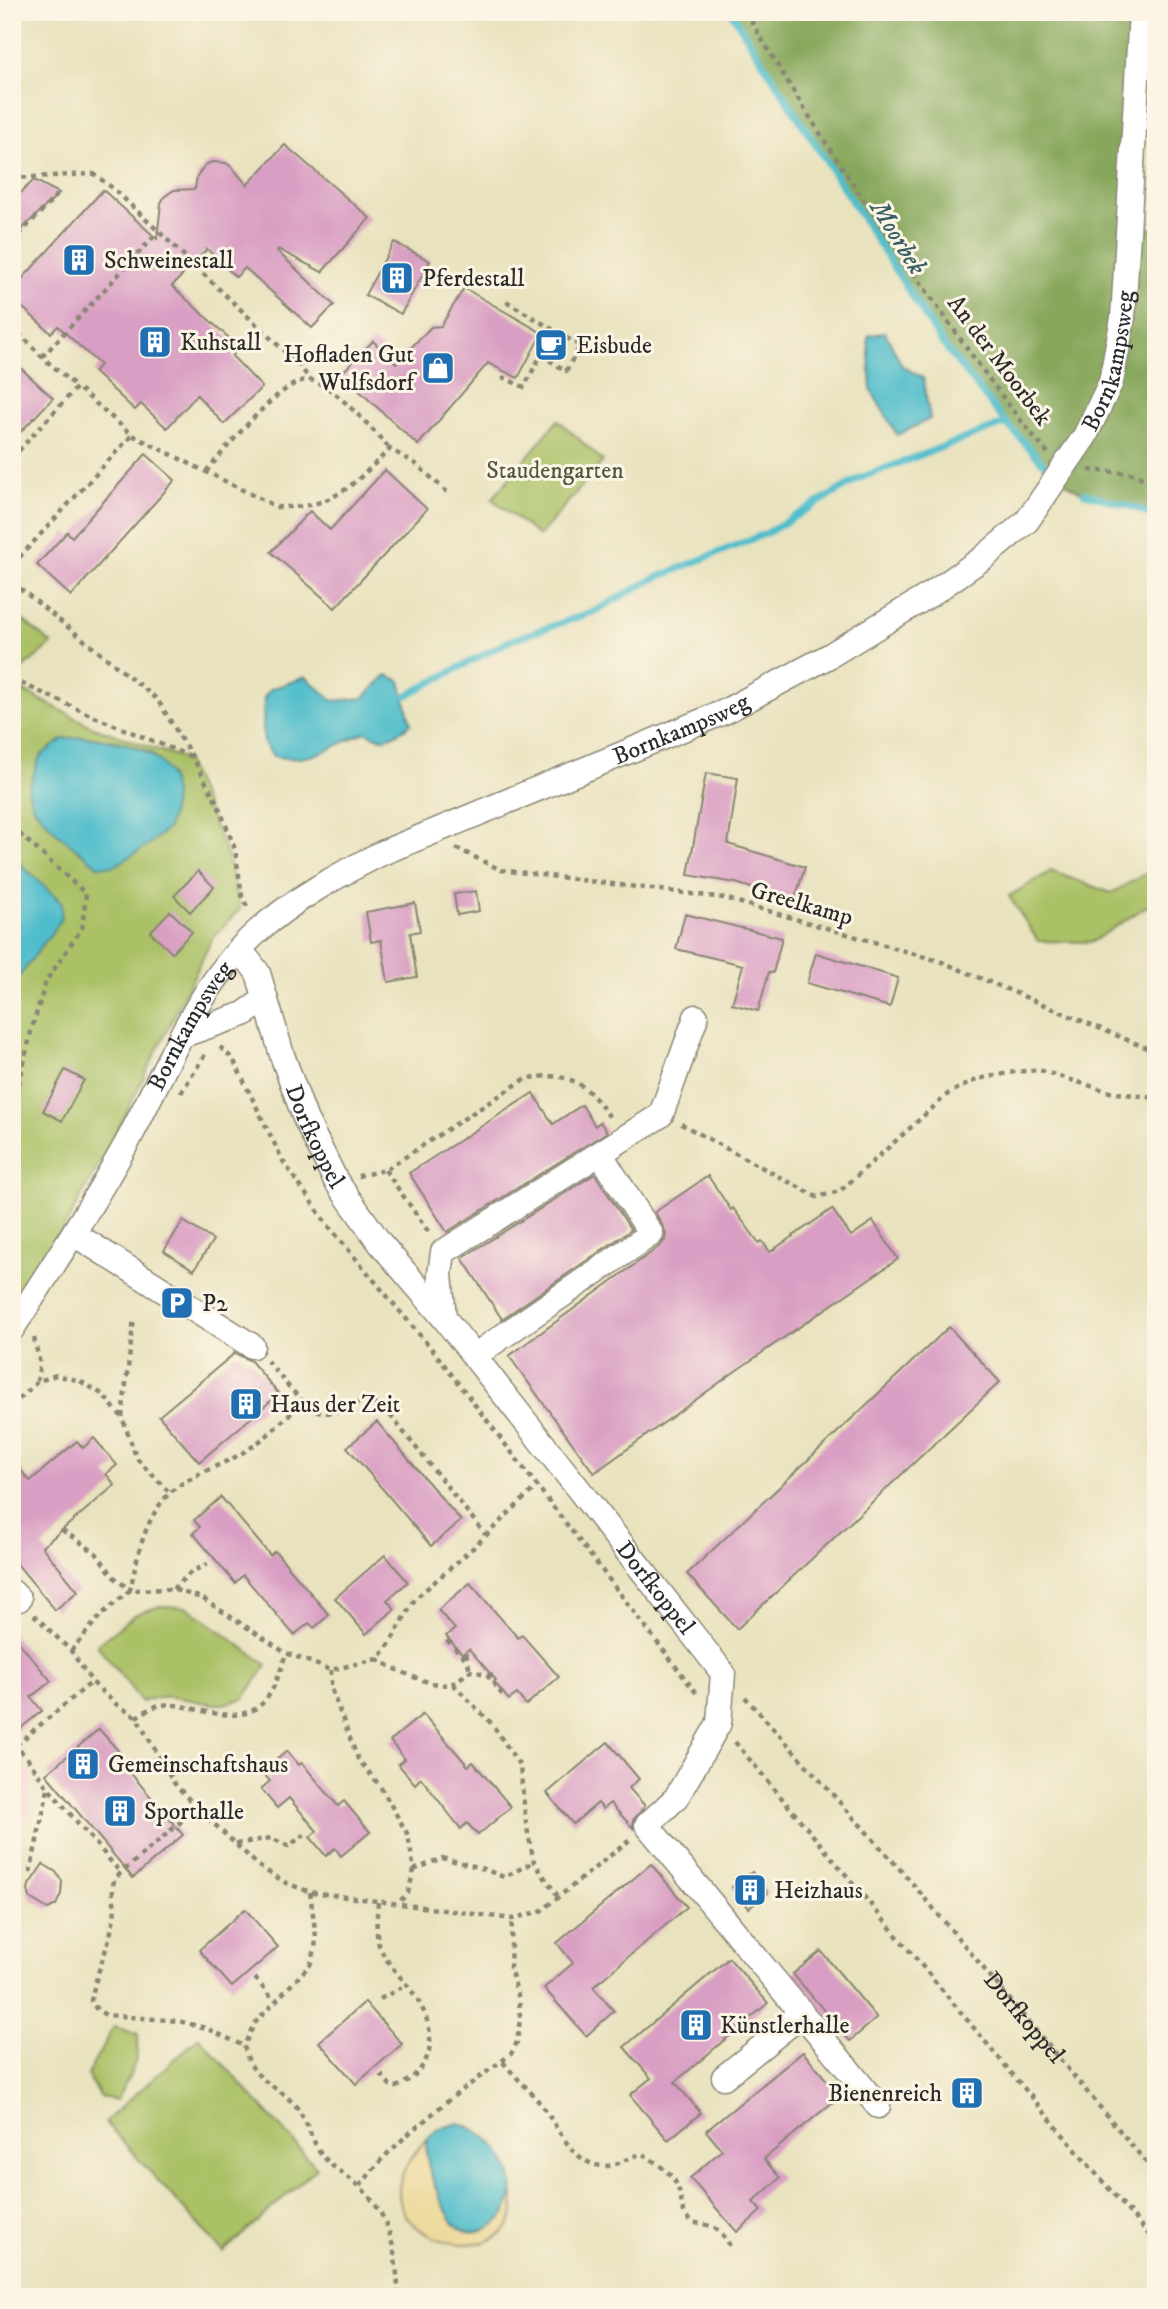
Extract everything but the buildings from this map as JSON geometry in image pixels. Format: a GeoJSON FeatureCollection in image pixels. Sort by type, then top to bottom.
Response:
{"type":"FeatureCollection","features":[{"type":"Feature","properties":{"kind":"street","name":"Bornkampsweg"},"geometry":{"type":"LineString","coordinates":[[22,1329],[183,1035],[221,972],[257,931],[334,877],[382,853],[724,712],[829,656],[931,594],[983,558],[1027,521],[1085,436],[1111,382],[1123,318],[1141,12]]}},
{"type":"Feature","properties":{"kind":"street","name":"Dorfkoppel"},"geometry":{"type":"LineString","coordinates":[[240,949],[258,972],[282,1055],[305,1118],[336,1181],[380,1243],[444,1318],[723,1673]]}},
{"type":"Feature","properties":{"kind":"street"},"geometry":{"type":"LineString","coordinates":[[183,1035],[244,1014],[265,999]]}},
{"type":"Feature","properties":{"kind":"street"},"geometry":{"type":"LineString","coordinates":[[444,1318],[440,1274],[443,1252],[661,1115],[696,1017]]}},
{"type":"Feature","properties":{"kind":"street"},"geometry":{"type":"LineString","coordinates":[[474,1356],[651,1234],[601,1155]]}},
{"type":"Feature","properties":{"kind":"street"},"geometry":{"type":"LineString","coordinates":[[74,1234],[252,1346]]}},
{"type":"Feature","properties":{"kind":"street"},"geometry":{"type":"LineString","coordinates":[[723,1673],[719,1723],[676,1798],[647,1825],[878,2106]]}},
{"type":"Feature","properties":{"kind":"street"},"geometry":{"type":"LineString","coordinates":[[724,2077],[789,2025],[800,2010]]}},
{"type":"Feature","properties":{"kind":"path","name":"An der Moorbek"},"geometry":{"type":"LineString","coordinates":[[746,12],[783,76],[884,232],[981,367],[1047,452],[1064,468]]}},
{"type":"Feature","properties":{"kind":"path"},"geometry":{"type":"LineString","coordinates":[[12,178],[94,174],[114,188],[300,366],[310,380]]}},
{"type":"Feature","properties":{"kind":"path"},"geometry":{"type":"LineString","coordinates":[[12,242],[59,193]]}},
{"type":"Feature","properties":{"kind":"path"},"geometry":{"type":"LineString","coordinates":[[42,357],[159,231]]}},
{"type":"Feature","properties":{"kind":"path"},"geometry":{"type":"LineString","coordinates":[[502,377],[524,387],[541,355],[566,371],[580,346],[506,301]]}},
{"type":"Feature","properties":{"kind":"path"},"geometry":{"type":"LineString","coordinates":[[12,325],[42,357],[132,435],[277,507],[300,508],[323,502],[344,492],[390,449]]}},
{"type":"Feature","properties":{"kind":"path"},"geometry":{"type":"LineString","coordinates":[[206,471],[276,395],[295,382],[310,380],[325,386],[390,449],[416,464],[447,492]]}},
{"type":"Feature","properties":{"kind":"path"},"geometry":{"type":"LineString","coordinates":[[12,458],[77,387]]}},
{"type":"Feature","properties":{"kind":"path"},"geometry":{"type":"LineString","coordinates":[[12,567],[14,560],[132,435]]}},
{"type":"Feature","properties":{"kind":"path"},"geometry":{"type":"LineString","coordinates":[[1064,468],[1135,474],[1156,487]]}},
{"type":"Feature","properties":{"kind":"path"},"geometry":{"type":"LineString","coordinates":[[12,582],[157,699],[219,807],[235,849],[242,896],[257,931]]}},
{"type":"Feature","properties":{"kind":"path"},"geometry":{"type":"LineString","coordinates":[[12,679],[192,758]]}},
{"type":"Feature","properties":{"kind":"path"},"geometry":{"type":"LineString","coordinates":[[12,827],[86,894],[82,928],[46,981],[12,1115]]}},
{"type":"Feature","properties":{"kind":"path","name":"Greelkamp"},"geometry":{"type":"LineString","coordinates":[[427,834],[500,870],[724,898],[942,962],[1156,1052]]}},
{"type":"Feature","properties":{"kind":"path"},"geometry":{"type":"LineString","coordinates":[[213,1041],[233,1059],[283,1161],[326,1223],[439,1358],[719,1723],[1156,2243]]}},
{"type":"Feature","properties":{"kind":"path"},"geometry":{"type":"LineString","coordinates":[[661,1115],[817,1197],[841,1191],[949,1093],[978,1079],[1039,1070],[1110,1092],[1156,1098]]}},
{"type":"Feature","properties":{"kind":"path"},"geometry":{"type":"LineString","coordinates":[[336,1181],[385,1170],[525,1079],[547,1074],[578,1081],[600,1102],[625,1138]]}},
{"type":"Feature","properties":{"kind":"path"},"geometry":{"type":"LineString","coordinates":[[385,1170],[443,1252]]}},
{"type":"Feature","properties":{"kind":"path"},"geometry":{"type":"LineString","coordinates":[[122,1417],[134,1318]]}},
{"type":"Feature","properties":{"kind":"path"},"geometry":{"type":"LineString","coordinates":[[22,1329],[40,1364],[37,1382]]}},
{"type":"Feature","properties":{"kind":"path"},"geometry":{"type":"LineString","coordinates":[[252,1346],[304,1401],[317,1411],[329,1413],[355,1403],[368,1402],[386,1410],[485,1534]]}},
{"type":"Feature","properties":{"kind":"path"},"geometry":{"type":"LineString","coordinates":[[12,1406],[37,1382],[56,1375],[80,1381],[102,1394],[122,1417],[137,1460],[170,1493]]}},
{"type":"Feature","properties":{"kind":"path"},"geometry":{"type":"LineString","coordinates":[[71,1651],[100,1616],[130,1590],[141,1542],[153,1516],[170,1493],[185,1482],[248,1450],[304,1401]]}},
{"type":"Feature","properties":{"kind":"path"},"geometry":{"type":"LineString","coordinates":[[62,1530],[96,1553],[114,1577],[130,1590],[172,1590],[202,1598],[286,1653],[331,1670],[377,1659],[386,1650],[415,1599],[559,1464]]}},
{"type":"Feature","properties":{"kind":"path"},"geometry":{"type":"LineString","coordinates":[[172,1590],[191,1572],[208,1564]]}},
{"type":"Feature","properties":{"kind":"path"},"geometry":{"type":"LineString","coordinates":[[15,1595],[71,1651],[92,1682],[116,1704],[136,1717],[175,1784],[197,1808],[260,1867],[286,1883],[310,1892],[512,1919],[541,1911],[647,1825]]}},
{"type":"Feature","properties":{"kind":"path"},"geometry":{"type":"LineString","coordinates":[[447,1640],[467,1660]]}},
{"type":"Feature","properties":{"kind":"path"},"geometry":{"type":"LineString","coordinates":[[136,1717],[160,1705],[240,1715],[261,1707],[277,1682],[286,1653]]}},
{"type":"Feature","properties":{"kind":"path"},"geometry":{"type":"LineString","coordinates":[[466,1653],[470,1671]]}},
{"type":"Feature","properties":{"kind":"path"},"geometry":{"type":"LineString","coordinates":[[377,1659],[391,1668],[442,1685],[453,1684],[470,1671],[496,1676]]}},
{"type":"Feature","properties":{"kind":"path"},"geometry":{"type":"LineString","coordinates":[[331,1670],[331,1689],[358,1759],[380,1786],[408,1835],[414,1870],[408,1893],[397,1905]]}},
{"type":"Feature","properties":{"kind":"path","name":"Dorfkoppel"},"geometry":{"type":"LineString","coordinates":[[723,1673],[907,1877],[1156,2174]]}},
{"type":"Feature","properties":{"kind":"path"},"geometry":{"type":"LineString","coordinates":[[486,1674],[505,1698]]}},
{"type":"Feature","properties":{"kind":"path"},"geometry":{"type":"LineString","coordinates":[[92,1682],[14,1744],[120,1872]]}},
{"type":"Feature","properties":{"kind":"path"},"geometry":{"type":"LineString","coordinates":[[453,1684],[492,1724],[520,1766],[526,1823],[534,1862],[559,1898]]}},
{"type":"Feature","properties":{"kind":"path"},"geometry":{"type":"LineString","coordinates":[[30,1873],[48,1788]]}},
{"type":"Feature","properties":{"kind":"path"},"geometry":{"type":"LineString","coordinates":[[197,1808],[115,1878],[111,1890],[115,1913],[92,2001],[97,2010],[106,2015],[179,2021],[206,2028],[244,2046],[254,2070],[302,2114],[324,2157],[343,2176],[360,2186],[382,2216],[396,2250],[399,2297]]}},
{"type":"Feature","properties":{"kind":"path"},"geometry":{"type":"LineString","coordinates":[[236,1844],[271,1838],[288,1846],[305,1835]]}},
{"type":"Feature","properties":{"kind":"path"},"geometry":{"type":"LineString","coordinates":[[414,1870],[442,1858],[504,1877],[534,1862]]}},
{"type":"Feature","properties":{"kind":"path"},"geometry":{"type":"LineString","coordinates":[[244,2046],[254,2024],[310,1965],[315,1950],[310,1892]]}},
{"type":"Feature","properties":{"kind":"path"},"geometry":{"type":"LineString","coordinates":[[378,1902],[379,1943],[388,1963],[418,2001],[430,2035],[429,2054],[423,2067],[407,2082],[396,2087],[390,2085],[379,2072]]}},
{"type":"Feature","properties":{"kind":"path"},"geometry":{"type":"LineString","coordinates":[[360,2186],[381,2160],[405,2137],[450,2099],[511,2054],[517,2042],[520,2020],[519,1999],[510,1968],[512,1919]]}},
{"type":"Feature","properties":{"kind":"path"},"geometry":{"type":"LineString","coordinates":[[255,1978],[274,2001]]}},
{"type":"Feature","properties":{"kind":"path"},"geometry":{"type":"LineString","coordinates":[[380,1999],[406,1985]]}},
{"type":"Feature","properties":{"kind":"path"},"geometry":{"type":"LineString","coordinates":[[503,2062],[551,2116],[560,2137],[573,2150],[600,2166],[617,2165],[633,2155],[643,2154],[673,2179],[685,2216],[693,2223],[714,2227],[721,2232],[730,2246]]}},
{"type":"Feature","properties":{"kind":"shaded area"},"geometry":{"type":"Polygon","coordinates":[[[12,1757],[32,1773],[30,1813],[12,1849],[12,1757]]]}},
{"type":"Feature","properties":{"kind":"green space"},"geometry":{"type":"Polygon","coordinates":[[[731,12],[1133,12],[1131,214],[1156,232],[1156,517],[1083,493],[1046,466],[1007,426],[942,343],[731,12]]]}},
{"type":"Feature","properties":{"kind":"green space","name":"Staudengarten"},"geometry":{"type":"Polygon","coordinates":[[[558,420],[603,461],[539,536],[492,499],[558,420]]]}},
{"type":"Feature","properties":{"kind":"green space"},"geometry":{"type":"Polygon","coordinates":[[[12,611],[52,644],[12,677],[12,611]]]}},
{"type":"Feature","properties":{"kind":"green space"},"geometry":{"type":"Polygon","coordinates":[[[12,685],[93,727],[185,759],[227,854],[240,909],[212,939],[114,1137],[63,1230],[12,1308],[12,986],[60,920],[62,903],[12,856],[12,685]],[[85,737],[33,807],[57,833],[98,866],[170,776],[151,752],[117,741],[85,737]]]}},
{"type":"Feature","properties":{"kind":"green space"},"geometry":{"type":"Polygon","coordinates":[[[1156,868],[1156,900],[1092,942],[1038,941],[1009,896],[1051,871],[1111,893],[1156,868]]]}},
{"type":"Feature","properties":{"kind":"green space"},"geometry":{"type":"Polygon","coordinates":[[[160,1606],[187,1607],[267,1665],[243,1699],[221,1704],[161,1697],[142,1702],[97,1645],[136,1614],[160,1606]]]}},
{"type":"Feature","properties":{"kind":"green space"},"geometry":{"type":"Polygon","coordinates":[[[114,2027],[138,2034],[135,2061],[116,2100],[101,2097],[87,2075],[114,2027]]]}},
{"type":"Feature","properties":{"kind":"green space"},"geometry":{"type":"Polygon","coordinates":[[[199,2037],[317,2168],[223,2252],[105,2122],[199,2037]]]}},
{"type":"Feature","properties":{"kind":"sand"},"geometry":{"type":"Polygon","coordinates":[[[429,2137],[427,2147],[430,2171],[444,2207],[457,2226],[505,2214],[513,2196],[510,2224],[492,2239],[466,2244],[438,2239],[414,2225],[400,2202],[403,2173],[429,2137]]]}},
{"type":"Feature","properties":{"kind":"water"},"geometry":{"type":"Polygon","coordinates":[[[885,332],[902,366],[923,378],[930,419],[897,435],[871,390],[868,336],[885,332]]]}},
{"type":"Feature","properties":{"kind":"water"},"geometry":{"type":"Polygon","coordinates":[[[387,675],[400,681],[411,724],[394,735],[379,738],[366,732],[321,753],[299,758],[273,756],[264,743],[264,698],[270,689],[306,677],[333,701],[363,698],[387,675]]]}},
{"type":"Feature","properties":{"kind":"water"},"geometry":{"type":"Polygon","coordinates":[[[85,737],[143,750],[165,767],[171,780],[174,800],[168,828],[148,845],[115,866],[98,866],[57,833],[33,807],[28,790],[40,756],[63,739],[85,737]]]}},
{"type":"Feature","properties":{"kind":"water"},"geometry":{"type":"Polygon","coordinates":[[[12,856],[62,903],[61,920],[12,986],[12,856]]]}},
{"type":"Feature","properties":{"kind":"water"},"geometry":{"type":"Polygon","coordinates":[[[459,2123],[472,2128],[496,2147],[510,2173],[513,2187],[511,2201],[500,2220],[482,2230],[469,2231],[457,2226],[445,2209],[429,2168],[427,2144],[430,2136],[440,2129],[459,2123]]]}},
{"type":"Feature","properties":{"kind":"waterway","name":"Moorbek"},"geometry":{"type":"LineString","coordinates":[[731,12],[942,343],[1006,423],[1051,471]]}},
{"type":"Feature","properties":{"kind":"waterway"},"geometry":{"type":"LineString","coordinates":[[406,696],[511,640],[593,612],[653,579],[767,533],[860,478],[1006,423]]}},
{"type":"Feature","properties":{"kind":"waterway","name":"Moorbek"},"geometry":{"type":"LineString","coordinates":[[1084,493],[1136,508],[1156,517]]}},
{"type":"Feature","properties":{"kind":"place","name":"Schweinestall"},"geometry":{"type":"Point","coordinates":[79,260]}},
{"type":"Feature","properties":{"kind":"place","name":"Pferdestall"},"geometry":{"type":"Point","coordinates":[397,278]}},
{"type":"Feature","properties":{"kind":"place","name":"Kuhstall"},"geometry":{"type":"Point","coordinates":[155,342]}},
{"type":"Feature","properties":{"kind":"place","name":"Eisbude"},"geometry":{"type":"Point","coordinates":[551,345]}},
{"type":"Feature","properties":{"kind":"place","name":"Hofladen Gut Wulfsdorf"},"geometry":{"type":"Point","coordinates":[438,368]}},
{"type":"Feature","properties":{"kind":"place","name":"P2"},"geometry":{"type":"Point","coordinates":[177,1303]}},
{"type":"Feature","properties":{"kind":"place","name":"Haus der Zeit"},"geometry":{"type":"Point","coordinates":[246,1404]}},
{"type":"Feature","properties":{"kind":"place","name":"Gemeinschaftshaus"},"geometry":{"type":"Point","coordinates":[83,1764]}},
{"type":"Feature","properties":{"kind":"place","name":"Sporthalle"},"geometry":{"type":"Point","coordinates":[120,1811]}},
{"type":"Feature","properties":{"kind":"place","name":"Heizhaus"},"geometry":{"type":"Point","coordinates":[750,1890]}},
{"type":"Feature","properties":{"kind":"place","name":"Künstlerhalle"},"geometry":{"type":"Point","coordinates":[696,2025]}},
{"type":"Feature","properties":{"kind":"place","name":"Bienenreich"},"geometry":{"type":"Point","coordinates":[967,2093]}}]}
